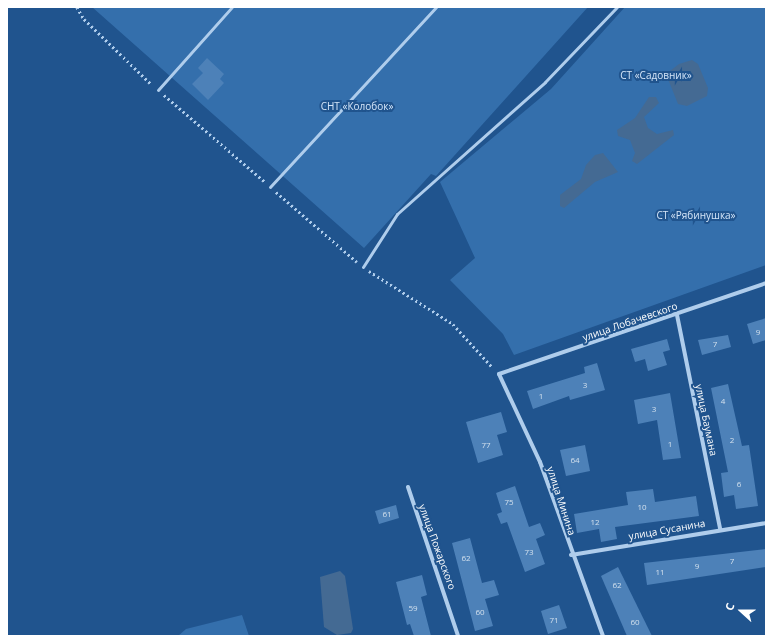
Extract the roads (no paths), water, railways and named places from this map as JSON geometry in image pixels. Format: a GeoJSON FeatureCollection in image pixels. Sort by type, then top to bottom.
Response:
{"type":"FeatureCollection","features":[{"type":"Feature","properties":{"kind":"street","name":"улица Лобачевского"},"geometry":{"type":"LineString","coordinates":[[499,374],[676,315],[766,283]]}},
{"type":"Feature","properties":{"kind":"street","name":"улица Баумана"},"geometry":{"type":"LineString","coordinates":[[676,315],[720,529]]}},
{"type":"Feature","properties":{"kind":"street","name":"улица Минина"},"geometry":{"type":"LineString","coordinates":[[499,374],[540,462],[571,555],[603,636]]}},
{"type":"Feature","properties":{"kind":"street","name":"улица Пожарского"},"geometry":{"type":"LineString","coordinates":[[408,487],[436,562],[458,636]]}},
{"type":"Feature","properties":{"kind":"street","name":"улица Сусанина"},"geometry":{"type":"LineString","coordinates":[[571,555],[720,529],[766,523]]}},
{"type":"Feature","properties":{"kind":"lane"},"geometry":{"type":"LineString","coordinates":[[158,90],[232,7]]}},
{"type":"Feature","properties":{"kind":"lane"},"geometry":{"type":"LineString","coordinates":[[270,187],[436,7]]}},
{"type":"Feature","properties":{"kind":"lane"},"geometry":{"type":"LineString","coordinates":[[363,267],[397,214],[545,82],[617,7]]}},
{"type":"Feature","properties":{"kind":"park label","name":"СТ «Садовник»"},"geometry":{"type":"Point","coordinates":[656,76]}},
{"type":"Feature","properties":{"kind":"park label","name":"СНТ «Колобок»"},"geometry":{"type":"Point","coordinates":[357,107]}},
{"type":"Feature","properties":{"kind":"park label","name":"СТ «Рябинушка»"},"geometry":{"type":"Point","coordinates":[696,216]}}]}
